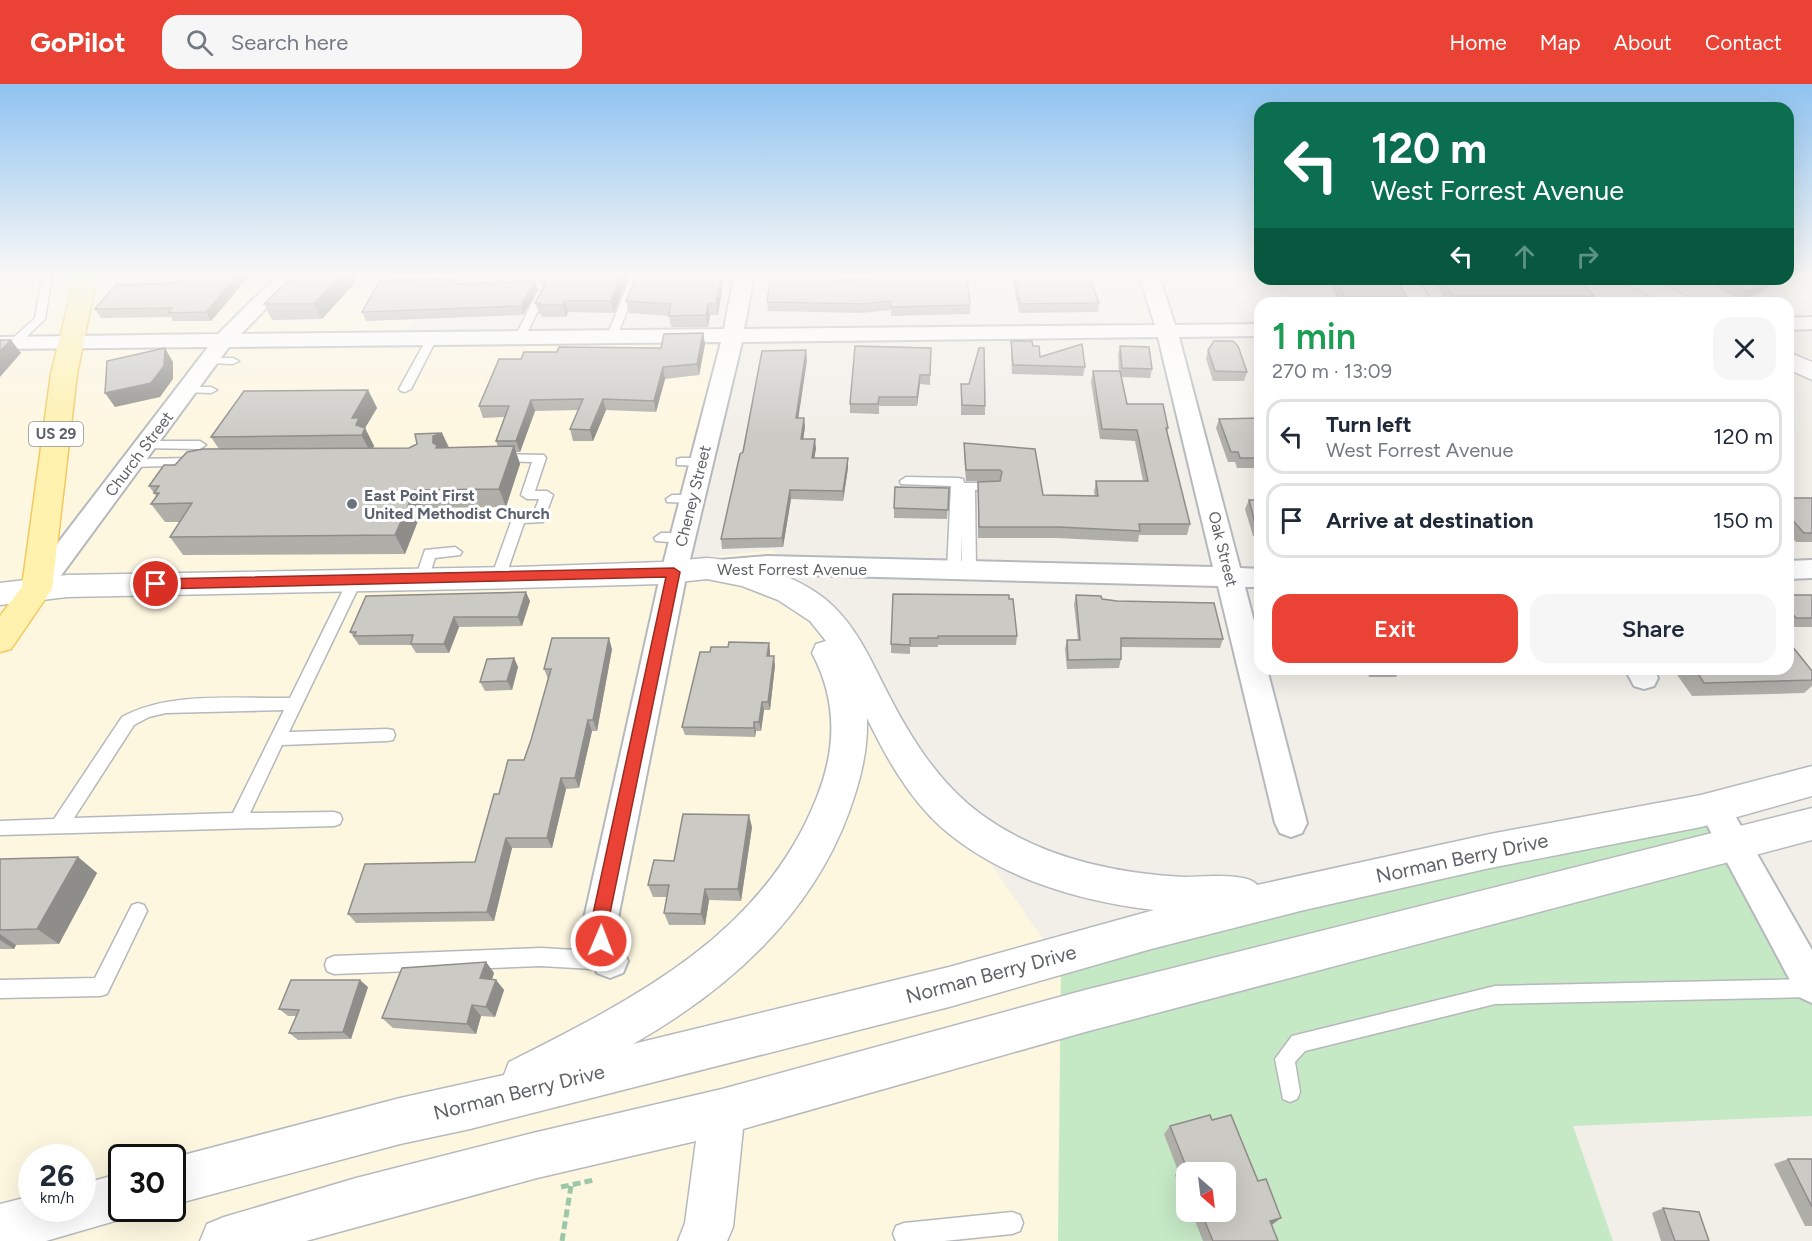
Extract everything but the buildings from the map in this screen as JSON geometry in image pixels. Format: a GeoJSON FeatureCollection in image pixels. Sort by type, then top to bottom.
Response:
{"type":"FeatureCollection","features":[{"type":"Feature","properties":{"kind":"main road","name":"US 29"},"geometry":{"type":"LineString","coordinates":[[38,589],[63,374],[75,330]]}},
{"type":"Feature","properties":{"kind":"main road"},"geometry":{"type":"LineString","coordinates":[[1794,363],[1812,372]]}},
{"type":"Feature","properties":{"kind":"main road","name":"West Forrest Avenue"},"geometry":{"type":"LineString","coordinates":[[0,594],[38,589],[498,578],[672,549],[711,568]]}},
{"type":"Feature","properties":{"kind":"main road"},"geometry":{"type":"LineString","coordinates":[[470,1106],[626,1026],[703,975],[768,914],[820,841],[834,806],[847,761],[850,718],[845,693],[832,658],[814,634],[775,606],[724,586],[672,549]]}},
{"type":"Feature","properties":{"kind":"main road"},"geometry":{"type":"LineString","coordinates":[[711,568],[787,590],[804,599],[819,611],[838,630],[851,650],[878,709],[909,763],[930,790],[957,817],[989,840],[1021,857],[1072,876],[1118,886],[1174,894],[1235,896],[1300,893]]}},
{"type":"Feature","properties":{"kind":"main road","name":"Church Street"},"geometry":{"type":"LineString","coordinates":[[0,640],[38,589]]}},
{"type":"Feature","properties":{"kind":"main road","name":"Norman Berry Drive"},"geometry":{"type":"LineString","coordinates":[[186,1178],[400,1121],[470,1106],[949,987],[1151,930],[1300,893],[1490,851],[1713,808],[1812,781]]}},
{"type":"Feature","properties":{"kind":"main road"},"geometry":{"type":"LineString","coordinates":[[224,1241],[356,1202],[515,1161],[722,1112],[1085,1011],[1812,824]]}},
{"type":"Feature","properties":{"kind":"main road"},"geometry":{"type":"LineString","coordinates":[[702,1241],[709,1227],[722,1112]]}},
{"type":"Feature","properties":{"kind":"main road"},"geometry":{"type":"LineString","coordinates":[[0,1228],[24,1222]]}},
{"type":"Feature","properties":{"kind":"street","name":"Church Street"},"geometry":{"type":"LineString","coordinates":[[38,589],[208,361],[228,351],[245,330]]}},
{"type":"Feature","properties":{"kind":"street","name":"Cheney Street"},"geometry":{"type":"LineString","coordinates":[[610,961],[601,941],[600,923],[672,549],[691,462],[734,330]]}},
{"type":"Feature","properties":{"kind":"street"},"geometry":{"type":"LineString","coordinates":[[7,343],[72,342],[228,351],[432,338],[1254,330]]}},
{"type":"Feature","properties":{"kind":"street","name":"Oak Street"},"geometry":{"type":"LineString","coordinates":[[1167,331],[1254,673]]}},
{"type":"Feature","properties":{"kind":"street","name":"West Forrest Avenue"},"geometry":{"type":"LineString","coordinates":[[711,568],[767,565],[1254,578]]}},
{"type":"Feature","properties":{"kind":"street"},"geometry":{"type":"LineString","coordinates":[[1794,570],[1812,569]]}},
{"type":"Feature","properties":{"kind":"street","name":"Oak Street"},"geometry":{"type":"LineString","coordinates":[[1255,675],[1291,823]]}},
{"type":"Feature","properties":{"kind":"street"},"geometry":{"type":"LineString","coordinates":[[1713,808],[1733,845],[1802,948],[1812,986]]}},
{"type":"Feature","properties":{"kind":"lane"},"geometry":{"type":"LineString","coordinates":[[7,343],[25,330]]}},
{"type":"Feature","properties":{"kind":"lane"},"geometry":{"type":"LineString","coordinates":[[520,337],[524,330]]}},
{"type":"Feature","properties":{"kind":"lane"},"geometry":{"type":"LineString","coordinates":[[612,336],[614,330]]}},
{"type":"Feature","properties":{"kind":"lane"},"geometry":{"type":"LineString","coordinates":[[405,389],[432,338]]}},
{"type":"Feature","properties":{"kind":"lane"},"geometry":{"type":"LineString","coordinates":[[186,390],[211,390]]}},
{"type":"Feature","properties":{"kind":"lane"},"geometry":{"type":"LineString","coordinates":[[146,445],[200,445]]}},
{"type":"Feature","properties":{"kind":"lane"},"geometry":{"type":"LineString","coordinates":[[482,458],[540,458],[527,495],[546,495],[538,519],[519,519],[498,578]]}},
{"type":"Feature","properties":{"kind":"lane"},"geometry":{"type":"LineString","coordinates":[[132,463],[210,462]]}},
{"type":"Feature","properties":{"kind":"lane"},"geometry":{"type":"LineString","coordinates":[[906,481],[958,482],[962,570]]}},
{"type":"Feature","properties":{"kind":"lane"},"geometry":{"type":"LineString","coordinates":[[962,570],[969,486],[994,486]]}},
{"type":"Feature","properties":{"kind":"lane"},"geometry":{"type":"LineString","coordinates":[[422,579],[430,553],[455,552]]}},
{"type":"Feature","properties":{"kind":"lane"},"geometry":{"type":"LineString","coordinates":[[238,820],[355,580]]}},
{"type":"Feature","properties":{"kind":"lane"},"geometry":{"type":"LineString","coordinates":[[59,826],[128,721],[145,712],[166,707],[295,704]]}},
{"type":"Feature","properties":{"kind":"lane"},"geometry":{"type":"LineString","coordinates":[[278,739],[387,735]]}},
{"type":"Feature","properties":{"kind":"lane"},"geometry":{"type":"LineString","coordinates":[[0,828],[334,819]]}},
{"type":"Feature","properties":{"kind":"lane"},"geometry":{"type":"LineString","coordinates":[[0,988],[100,987],[138,911]]}},
{"type":"Feature","properties":{"kind":"lane"},"geometry":{"type":"LineString","coordinates":[[334,965],[541,957],[610,961]]}},
{"type":"Feature","properties":{"kind":"lane"},"geometry":{"type":"LineString","coordinates":[[1290,1092],[1285,1059],[1299,1043],[1495,995],[1812,986]]}},
{"type":"Feature","properties":{"kind":"lane"},"geometry":{"type":"LineString","coordinates":[[904,1234],[1012,1222]]}},
{"type":"Feature","properties":{"kind":"path"},"geometry":{"type":"LineString","coordinates":[[562,1241],[571,1186]]}},
{"type":"Feature","properties":{"kind":"shaded area"},"geometry":{"type":"Polygon","coordinates":[[[0,330],[408,330],[391,349],[732,332],[665,561],[773,550],[1061,965],[1058,1241],[0,1241],[0,330]]]}},
{"type":"Feature","properties":{"kind":"green space"},"geometry":{"type":"Polygon","coordinates":[[[1722,820],[1812,973],[1812,1116],[1573,1126],[1613,1241],[1058,1241],[1061,965],[1531,857],[1722,820]]]}},
{"type":"Feature","properties":{"kind":"place","name":"East Point First United Methodist Church"},"geometry":{"type":"Point","coordinates":[352,504]}},
{"type":"Feature","properties":{"kind":"route"},"geometry":{"type":"LineString","coordinates":[[156,584],[498,578],[674,572],[600,923],[601,941]]}}]}
